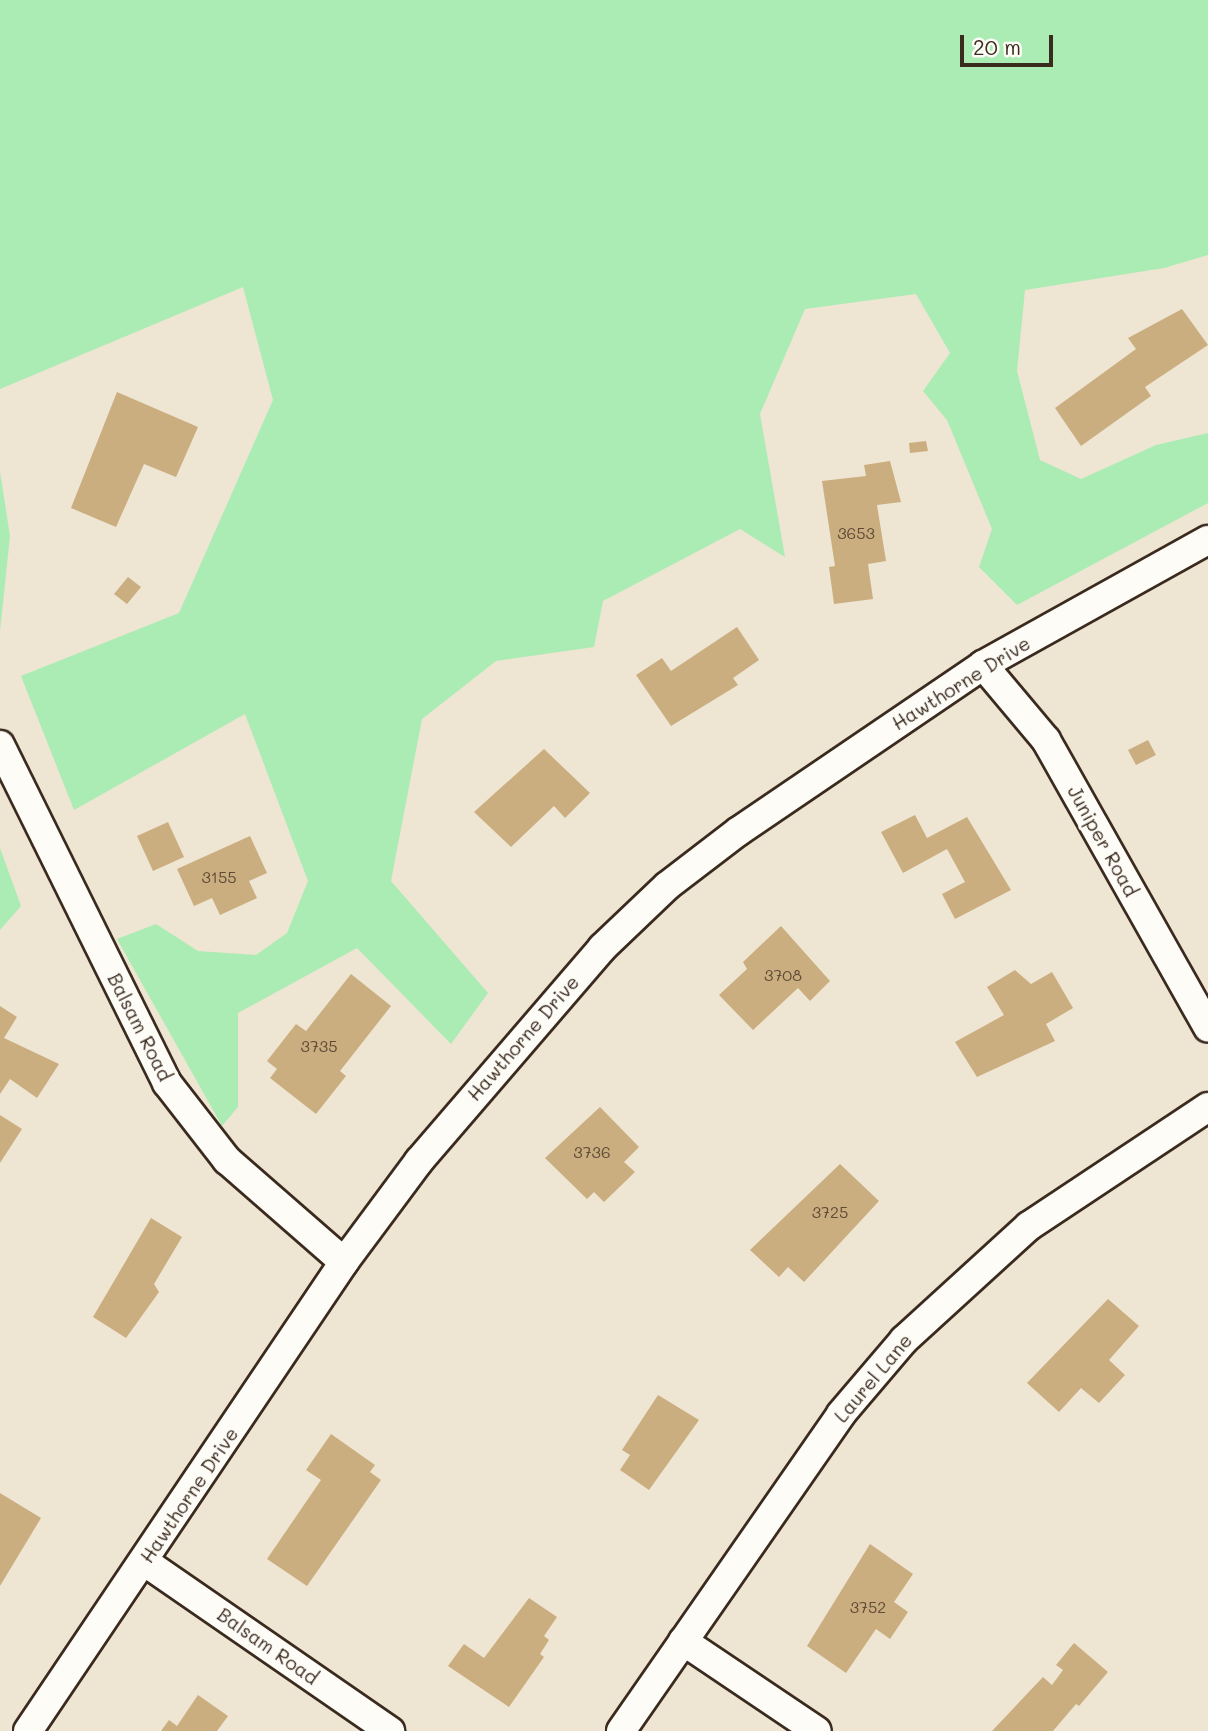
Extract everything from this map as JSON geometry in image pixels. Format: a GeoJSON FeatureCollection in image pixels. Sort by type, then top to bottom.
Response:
{"type":"FeatureCollection","features":[{"type":"Feature","properties":{"kind":"street","name":"Hawthorne Drive"},"geometry":{"type":"LineString","coordinates":[[29,1731],[344,1262],[526,1032],[658,894],[739,831],[983,665],[1208,540]]}},
{"type":"Feature","properties":{"kind":"street","name":"Juniper Road"},"geometry":{"type":"LineString","coordinates":[[983,665],[1046,740],[1208,1028]]}},
{"type":"Feature","properties":{"kind":"street","name":"Balsam Road"},"geometry":{"type":"LineString","coordinates":[[0,745],[167,1083],[227,1160],[344,1262]]}},
{"type":"Feature","properties":{"kind":"street","name":"Laurel Lane"},"geometry":{"type":"LineString","coordinates":[[621,1731],[841,1414],[904,1340],[1029,1226],[1208,1107]]}},
{"type":"Feature","properties":{"kind":"street","name":"Balsam Road"},"geometry":{"type":"LineString","coordinates":[[145,1562],[390,1731]]}},
{"type":"Feature","properties":{"kind":"street"},"geometry":{"type":"LineString","coordinates":[[683,1641],[817,1731]]}},
{"type":"Feature","properties":{"kind":"green space"},"geometry":{"type":"Polygon","coordinates":[[[0,0],[1208,0],[1208,255],[1164,268],[1025,290],[1017,371],[1040,460],[1081,479],[1156,445],[1208,433],[1208,503],[1017,605],[979,567],[992,529],[947,420],[923,391],[950,353],[916,294],[805,309],[760,414],[785,557],[740,529],[603,601],[594,647],[496,661],[422,719],[391,881],[488,993],[451,1044],[357,948],[238,1013],[238,1107],[222,1126],[117,939],[156,924],[198,951],[256,955],[287,933],[308,881],[245,714],[74,810],[21,676],[179,613],[273,400],[243,287],[0,389],[0,0]]]}},
{"type":"Feature","properties":{"kind":"green space"},"geometry":{"type":"Polygon","coordinates":[[[0,472],[10,536],[0,631],[0,472]]]}},
{"type":"Feature","properties":{"kind":"green space"},"geometry":{"type":"Polygon","coordinates":[[[0,848],[21,906],[0,930],[0,848]]]}},
{"type":"Feature","properties":{"kind":"building"},"geometry":{"type":"Polygon","coordinates":[[[1182,309],[1208,345],[1145,387],[1151,396],[1081,446],[1055,408],[1136,349],[1128,338],[1182,309]]]}},
{"type":"Feature","properties":{"kind":"building"},"geometry":{"type":"Polygon","coordinates":[[[117,392],[198,427],[176,477],[144,464],[116,527],[71,508],[117,392]]]}},
{"type":"Feature","properties":{"kind":"building"},"geometry":{"type":"Polygon","coordinates":[[[926,441],[928,451],[910,453],[909,443],[926,441]]]}},
{"type":"Feature","properties":{"kind":"building"},"geometry":{"type":"Polygon","coordinates":[[[890,461],[901,502],[877,505],[886,561],[868,564],[873,599],[834,604],[829,567],[835,566],[822,481],[866,476],[864,465],[890,461]]]}},
{"type":"Feature","properties":{"kind":"building"},"geometry":{"type":"Polygon","coordinates":[[[128,577],[141,587],[127,604],[114,594],[128,577]]]}},
{"type":"Feature","properties":{"kind":"building"},"geometry":{"type":"Polygon","coordinates":[[[737,627],[759,660],[733,678],[738,685],[671,726],[636,675],[662,658],[671,671],[737,627]]]}},
{"type":"Feature","properties":{"kind":"building"},"geometry":{"type":"Polygon","coordinates":[[[1148,740],[1156,755],[1136,765],[1128,750],[1148,740]]]}},
{"type":"Feature","properties":{"kind":"building"},"geometry":{"type":"Polygon","coordinates":[[[544,749],[590,793],[565,818],[554,806],[511,847],[474,812],[544,749]]]}},
{"type":"Feature","properties":{"kind":"building"},"geometry":{"type":"Polygon","coordinates":[[[915,815],[927,838],[967,817],[1011,890],[955,919],[942,894],[965,882],[947,849],[903,873],[881,832],[915,815]]]}},
{"type":"Feature","properties":{"kind":"building"},"geometry":{"type":"Polygon","coordinates":[[[168,822],[184,857],[153,871],[137,836],[168,822]]]}},
{"type":"Feature","properties":{"kind":"building"},"geometry":{"type":"Polygon","coordinates":[[[250,836],[267,873],[249,881],[257,898],[220,915],[212,898],[194,906],[177,869],[250,836]]]}},
{"type":"Feature","properties":{"kind":"building"},"geometry":{"type":"Polygon","coordinates":[[[781,926],[830,981],[810,1001],[798,988],[753,1030],[719,995],[747,969],[743,962],[781,926]]]}},
{"type":"Feature","properties":{"kind":"building"},"geometry":{"type":"Polygon","coordinates":[[[1015,970],[1031,984],[1052,972],[1073,1008],[1046,1024],[1055,1041],[977,1077],[955,1042],[1004,1015],[987,987],[1015,970]]]}},
{"type":"Feature","properties":{"kind":"building"},"geometry":{"type":"Polygon","coordinates":[[[351,974],[391,1006],[340,1071],[346,1076],[316,1114],[270,1078],[277,1069],[267,1061],[296,1024],[306,1031],[351,974]]]}},
{"type":"Feature","properties":{"kind":"building"},"geometry":{"type":"Polygon","coordinates":[[[0,1006],[17,1017],[4,1038],[59,1064],[37,1098],[10,1079],[0,1094],[0,1006]]]}},
{"type":"Feature","properties":{"kind":"building"},"geometry":{"type":"Polygon","coordinates":[[[600,1107],[639,1147],[624,1162],[635,1172],[604,1202],[594,1192],[587,1199],[545,1158],[600,1107]]]}},
{"type":"Feature","properties":{"kind":"building"},"geometry":{"type":"Polygon","coordinates":[[[0,1115],[22,1129],[0,1163],[0,1115]]]}},
{"type":"Feature","properties":{"kind":"building"},"geometry":{"type":"Polygon","coordinates":[[[840,1164],[879,1201],[804,1282],[788,1267],[779,1277],[750,1250],[840,1164]]]}},
{"type":"Feature","properties":{"kind":"building"},"geometry":{"type":"Polygon","coordinates":[[[151,1218],[182,1237],[154,1284],[159,1292],[126,1338],[93,1317],[151,1218]]]}},
{"type":"Feature","properties":{"kind":"building"},"geometry":{"type":"Polygon","coordinates":[[[1108,1299],[1139,1326],[1109,1360],[1125,1375],[1099,1403],[1081,1388],[1059,1412],[1027,1383],[1108,1299]]]}},
{"type":"Feature","properties":{"kind":"building"},"geometry":{"type":"Polygon","coordinates":[[[658,1395],[699,1420],[649,1490],[620,1470],[630,1455],[622,1450],[658,1395]]]}},
{"type":"Feature","properties":{"kind":"building"},"geometry":{"type":"Polygon","coordinates":[[[331,1434],[375,1465],[370,1472],[381,1480],[307,1586],[267,1559],[321,1480],[306,1470],[331,1434]]]}},
{"type":"Feature","properties":{"kind":"building"},"geometry":{"type":"Polygon","coordinates":[[[0,1493],[41,1518],[0,1586],[0,1493]]]}},
{"type":"Feature","properties":{"kind":"building"},"geometry":{"type":"Polygon","coordinates":[[[870,1544],[913,1574],[894,1602],[908,1612],[890,1639],[876,1629],[846,1673],[807,1646],[870,1544]]]}},
{"type":"Feature","properties":{"kind":"building"},"geometry":{"type":"Polygon","coordinates":[[[529,1598],[557,1617],[544,1636],[549,1640],[540,1654],[544,1657],[509,1707],[448,1666],[464,1644],[484,1658],[529,1598]]]}},
{"type":"Feature","properties":{"kind":"building"},"geometry":{"type":"Polygon","coordinates":[[[1074,1643],[1108,1672],[1079,1706],[1076,1704],[1053,1731],[992,1731],[1043,1677],[1052,1685],[1063,1670],[1056,1665],[1074,1643]]]}},
{"type":"Feature","properties":{"kind":"building"},"geometry":{"type":"Polygon","coordinates":[[[198,1695],[228,1716],[217,1731],[161,1731],[169,1720],[177,1726],[198,1695]]]}}]}
